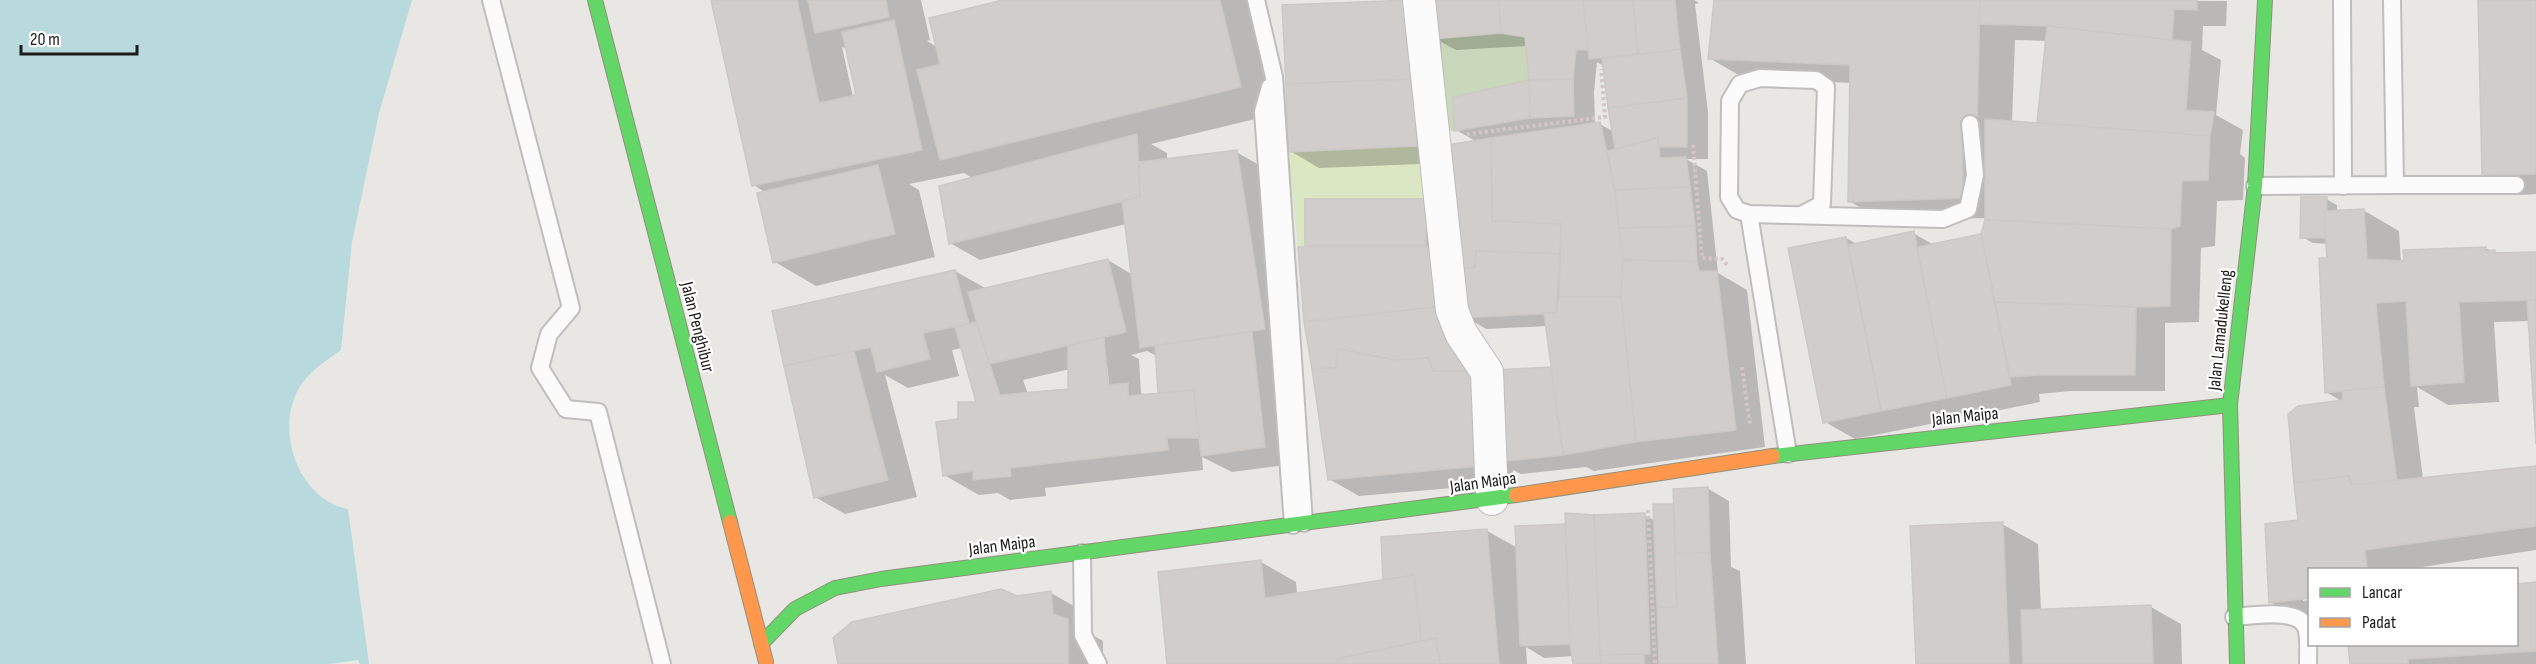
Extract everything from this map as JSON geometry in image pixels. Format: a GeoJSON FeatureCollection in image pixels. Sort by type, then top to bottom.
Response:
{"type":"FeatureCollection","features":[{"type":"Feature","properties":{"kind":"street","name":"Jalan Penghibur"},"geometry":{"type":"LineString","coordinates":[[595,0],[766,664]]}},
{"type":"Feature","properties":{"kind":"street"},"geometry":{"type":"LineString","coordinates":[[1419,0],[1452,310],[1461,333],[1487,372],[1492,499]]}},
{"type":"Feature","properties":{"kind":"street","name":"Jalan Lamadukelleng"},"geometry":{"type":"LineString","coordinates":[[2237,664],[2230,405],[2255,186],[2265,0]]}},
{"type":"Feature","properties":{"kind":"street","name":"Jalan Maipa"},"geometry":{"type":"LineString","coordinates":[[761,644],[795,609],[834,588],[881,579],[1492,499],[1788,454],[2230,405]]}},
{"type":"Feature","properties":{"kind":"lane"},"geometry":{"type":"LineString","coordinates":[[491,0],[571,308],[549,334],[540,368],[566,409],[598,412],[662,664]]}},
{"type":"Feature","properties":{"kind":"lane"},"geometry":{"type":"LineString","coordinates":[[1256,0],[1274,77],[1263,112],[1298,524]]}},
{"type":"Feature","properties":{"kind":"lane"},"geometry":{"type":"LineString","coordinates":[[2342,0],[2343,186]]}},
{"type":"Feature","properties":{"kind":"lane"},"geometry":{"type":"LineString","coordinates":[[2392,0],[2395,184]]}},
{"type":"Feature","properties":{"kind":"lane"},"geometry":{"type":"LineString","coordinates":[[1803,214],[1822,204],[1826,87],[1816,80],[1760,78],[1740,84],[1730,101],[1729,196],[1737,210],[1749,214],[1943,219],[1968,209],[1975,175],[1970,124]]}},
{"type":"Feature","properties":{"kind":"lane"},"geometry":{"type":"LineString","coordinates":[[2255,186],[2516,184]]}},
{"type":"Feature","properties":{"kind":"lane"},"geometry":{"type":"LineString","coordinates":[[1749,214],[1788,454]]}},
{"type":"Feature","properties":{"kind":"lane"},"geometry":{"type":"LineString","coordinates":[[1082,553],[1083,635],[1098,664]]}},
{"type":"Feature","properties":{"kind":"lane"},"geometry":{"type":"LineString","coordinates":[[2234,617],[2282,614],[2301,620],[2307,629],[2308,664]]}},
{"type":"Feature","properties":{"kind":"path"},"geometry":{"type":"LineString","coordinates":[[1434,139],[1605,117],[1601,69]]}},
{"type":"Feature","properties":{"kind":"path"},"geometry":{"type":"LineString","coordinates":[[1693,145],[1702,258],[1722,259],[1730,268]]}},
{"type":"Feature","properties":{"kind":"path"},"geometry":{"type":"LineString","coordinates":[[1742,363],[1754,459]]}},
{"type":"Feature","properties":{"kind":"path"},"geometry":{"type":"LineString","coordinates":[[1647,476],[1655,664]]}},
{"type":"Feature","properties":{"kind":"green space"},"geometry":{"type":"Polygon","coordinates":[[[1501,33],[1525,37],[1529,80],[1453,97],[1454,131],[1440,129],[1433,39],[1501,33]]]}},
{"type":"Feature","properties":{"kind":"green space"},"geometry":{"type":"Polygon","coordinates":[[[1417,146],[1426,199],[1305,199],[1305,246],[1298,247],[1288,152],[1417,146]]]}},
{"type":"Feature","properties":{"kind":"water"},"geometry":{"type":"Polygon","coordinates":[[[0,0],[412,0],[379,113],[352,242],[341,350],[303,382],[294,399],[290,418],[290,438],[294,458],[303,475],[315,491],[330,502],[348,509],[369,664],[360,664],[358,660],[330,664],[0,664],[0,0]]]}},
{"type":"Feature","properties":{"kind":"building"},"geometry":{"type":"Polygon","coordinates":[[[711,0],[797,0],[819,103],[856,95],[842,32],[894,20],[922,150],[752,186],[711,0]]]}},
{"type":"Feature","properties":{"kind":"building"},"geometry":{"type":"Polygon","coordinates":[[[808,0],[886,0],[889,17],[815,33],[808,0]]]}},
{"type":"Feature","properties":{"kind":"building"},"geometry":{"type":"Polygon","coordinates":[[[1003,0],[1220,0],[1241,87],[940,160],[917,70],[940,64],[929,18],[1003,0]]]}},
{"type":"Feature","properties":{"kind":"building"},"geometry":{"type":"Polygon","coordinates":[[[1411,0],[1414,79],[1286,84],[1282,5],[1411,0]]]}},
{"type":"Feature","properties":{"kind":"building"},"geometry":{"type":"Polygon","coordinates":[[[1431,0],[1499,0],[1501,33],[1433,39],[1431,0]]]}},
{"type":"Feature","properties":{"kind":"building"},"geometry":{"type":"Polygon","coordinates":[[[1499,0],[1583,0],[1589,50],[1576,50],[1573,79],[1529,80],[1525,37],[1501,33],[1499,0]]]}},
{"type":"Feature","properties":{"kind":"building"},"geometry":{"type":"Polygon","coordinates":[[[1583,0],[1633,0],[1638,54],[1589,59],[1583,0]]]}},
{"type":"Feature","properties":{"kind":"building"},"geometry":{"type":"Polygon","coordinates":[[[1633,0],[1675,0],[1680,51],[1638,54],[1633,0]]]}},
{"type":"Feature","properties":{"kind":"building"},"geometry":{"type":"Polygon","coordinates":[[[1714,0],[1980,0],[1977,123],[1962,124],[1963,198],[1848,202],[1850,65],[1708,59],[1714,0]]]}},
{"type":"Feature","properties":{"kind":"building"},"geometry":{"type":"Polygon","coordinates":[[[1980,0],[2197,0],[2197,10],[2174,9],[2172,40],[2047,26],[1979,24],[1980,0]]]}},
{"type":"Feature","properties":{"kind":"building"},"geometry":{"type":"Polygon","coordinates":[[[2478,0],[2536,0],[2536,174],[2482,175],[2478,0]]]}},
{"type":"Feature","properties":{"kind":"building"},"geometry":{"type":"Polygon","coordinates":[[[2047,26],[2191,42],[2186,110],[2214,112],[2210,136],[2037,123],[2047,26]]]}},
{"type":"Feature","properties":{"kind":"building"},"geometry":{"type":"Polygon","coordinates":[[[1680,49],[1687,98],[1608,108],[1602,59],[1680,49]]]}},
{"type":"Feature","properties":{"kind":"building"},"geometry":{"type":"Polygon","coordinates":[[[1414,79],[1417,146],[1288,152],[1286,84],[1414,79]]]}},
{"type":"Feature","properties":{"kind":"building"},"geometry":{"type":"Polygon","coordinates":[[[1573,79],[1574,116],[1530,118],[1529,80],[1573,79]]]}},
{"type":"Feature","properties":{"kind":"building"},"geometry":{"type":"Polygon","coordinates":[[[1529,80],[1530,118],[1454,131],[1453,97],[1529,80]]]}},
{"type":"Feature","properties":{"kind":"building"},"geometry":{"type":"Polygon","coordinates":[[[1687,98],[1687,147],[1659,147],[1658,138],[1615,149],[1608,108],[1687,98]]]}},
{"type":"Feature","properties":{"kind":"building"},"geometry":{"type":"Polygon","coordinates":[[[1985,119],[2210,136],[2208,180],[2182,181],[2180,226],[2171,229],[1985,220],[1985,119]]]}},
{"type":"Feature","properties":{"kind":"building"},"geometry":{"type":"Polygon","coordinates":[[[1600,122],[1613,178],[1623,260],[1621,297],[1559,297],[1561,224],[1492,221],[1491,138],[1600,122]]]}},
{"type":"Feature","properties":{"kind":"building"},"geometry":{"type":"Polygon","coordinates":[[[1137,134],[1140,197],[949,244],[939,186],[1137,134]]]}},
{"type":"Feature","properties":{"kind":"building"},"geometry":{"type":"Polygon","coordinates":[[[1491,138],[1492,221],[1561,224],[1560,254],[1476,251],[1475,267],[1454,270],[1442,146],[1491,138]]]}},
{"type":"Feature","properties":{"kind":"building"},"geometry":{"type":"Polygon","coordinates":[[[1658,138],[1660,158],[1686,157],[1690,187],[1615,190],[1607,151],[1658,138]]]}},
{"type":"Feature","properties":{"kind":"building"},"geometry":{"type":"Polygon","coordinates":[[[1237,150],[1265,329],[1140,348],[1122,201],[1140,197],[1139,162],[1237,150]]]}},
{"type":"Feature","properties":{"kind":"building"},"geometry":{"type":"Polygon","coordinates":[[[878,165],[895,234],[773,263],[757,193],[878,165]]]}},
{"type":"Feature","properties":{"kind":"building"},"geometry":{"type":"Polygon","coordinates":[[[1690,187],[1695,226],[1619,228],[1615,190],[1690,187]]]}},
{"type":"Feature","properties":{"kind":"building"},"geometry":{"type":"Polygon","coordinates":[[[2301,197],[2327,197],[2326,238],[2300,238],[2301,197]]]}},
{"type":"Feature","properties":{"kind":"building"},"geometry":{"type":"Polygon","coordinates":[[[1305,199],[1426,199],[1426,246],[1305,246],[1305,199]]]}},
{"type":"Feature","properties":{"kind":"building"},"geometry":{"type":"Polygon","coordinates":[[[2364,209],[2367,259],[2404,261],[2403,250],[2486,247],[2486,251],[2495,250],[2495,253],[2536,252],[2536,300],[2459,302],[2464,382],[2411,386],[2406,301],[2376,303],[2384,387],[2325,393],[2319,258],[2327,258],[2324,211],[2364,209]]]}},
{"type":"Feature","properties":{"kind":"building"},"geometry":{"type":"Polygon","coordinates":[[[1985,220],[2171,229],[2170,306],[1995,302],[1981,234],[1985,220]]]}},
{"type":"Feature","properties":{"kind":"building"},"geometry":{"type":"Polygon","coordinates":[[[1695,226],[1697,262],[1623,260],[1619,228],[1695,226]]]}},
{"type":"Feature","properties":{"kind":"building"},"geometry":{"type":"Polygon","coordinates":[[[1914,231],[1947,398],[1881,411],[1848,245],[1914,231]]]}},
{"type":"Feature","properties":{"kind":"building"},"geometry":{"type":"Polygon","coordinates":[[[1981,234],[2011,385],[1947,398],[1917,247],[1981,234]]]}},
{"type":"Feature","properties":{"kind":"building"},"geometry":{"type":"Polygon","coordinates":[[[1846,237],[1881,411],[1823,423],[1788,248],[1846,237]]]}},
{"type":"Feature","properties":{"kind":"building"},"geometry":{"type":"Polygon","coordinates":[[[1298,247],[1435,247],[1435,307],[1304,322],[1298,247]]]}},
{"type":"Feature","properties":{"kind":"building"},"geometry":{"type":"Polygon","coordinates":[[[1476,251],[1560,254],[1556,313],[1463,318],[1454,270],[1475,267],[1476,251]]]}},
{"type":"Feature","properties":{"kind":"building"},"geometry":{"type":"Polygon","coordinates":[[[1108,259],[1126,332],[989,364],[968,292],[1108,259]]]}},
{"type":"Feature","properties":{"kind":"building"},"geometry":{"type":"Polygon","coordinates":[[[1623,260],[1697,262],[1699,271],[1717,271],[1736,430],[1636,442],[1621,297],[1623,260]]]}},
{"type":"Feature","properties":{"kind":"building"},"geometry":{"type":"Polygon","coordinates":[[[955,270],[969,324],[923,333],[930,359],[877,372],[871,347],[784,366],[772,311],[955,270]]]}},
{"type":"Feature","properties":{"kind":"building"},"geometry":{"type":"Polygon","coordinates":[[[1559,297],[1621,297],[1636,442],[1563,455],[1544,313],[1556,313],[1559,297]]]}},
{"type":"Feature","properties":{"kind":"building"},"geometry":{"type":"Polygon","coordinates":[[[2527,300],[2536,300],[2536,444],[2527,300]]]}},
{"type":"Feature","properties":{"kind":"building"},"geometry":{"type":"Polygon","coordinates":[[[1995,302],[2136,307],[2135,375],[2010,377],[1995,302]]]}},
{"type":"Feature","properties":{"kind":"building"},"geometry":{"type":"Polygon","coordinates":[[[1435,307],[1444,313],[1476,371],[1433,371],[1429,358],[1395,360],[1338,349],[1336,368],[1312,369],[1304,322],[1435,307]]]}},
{"type":"Feature","properties":{"kind":"building"},"geometry":{"type":"Polygon","coordinates":[[[976,322],[1000,395],[1068,389],[1068,346],[1104,337],[1108,385],[1128,383],[1128,396],[1194,390],[1199,438],[1167,438],[1168,450],[1010,468],[1011,476],[973,480],[973,471],[943,476],[936,422],[958,419],[958,402],[976,402],[955,327],[976,322]]]}},
{"type":"Feature","properties":{"kind":"building"},"geometry":{"type":"Polygon","coordinates":[[[1252,332],[1265,447],[1201,456],[1194,390],[1158,393],[1155,346],[1252,332]]]}},
{"type":"Feature","properties":{"kind":"building"},"geometry":{"type":"Polygon","coordinates":[[[1338,349],[1395,360],[1429,358],[1433,371],[1476,371],[1480,466],[1328,480],[1312,369],[1336,368],[1338,349]]]}},
{"type":"Feature","properties":{"kind":"building"},"geometry":{"type":"Polygon","coordinates":[[[854,351],[888,480],[814,498],[784,366],[854,351]]]}},
{"type":"Feature","properties":{"kind":"building"},"geometry":{"type":"Polygon","coordinates":[[[1551,367],[1563,455],[1498,462],[1494,370],[1551,367]]]}},
{"type":"Feature","properties":{"kind":"building"},"geometry":{"type":"Polygon","coordinates":[[[2384,387],[2397,481],[2351,485],[2349,476],[2294,483],[2288,414],[2298,406],[2343,400],[2342,391],[2384,387]]]}},
{"type":"Feature","properties":{"kind":"building"},"geometry":{"type":"Polygon","coordinates":[[[2536,466],[2536,526],[2365,550],[2367,568],[2308,568],[2308,598],[2269,603],[2265,524],[2298,520],[2294,483],[2349,476],[2351,485],[2536,466]]]}},
{"type":"Feature","properties":{"kind":"building"},"geometry":{"type":"Polygon","coordinates":[[[1708,487],[1710,553],[1676,555],[1673,489],[1708,487]]]}},
{"type":"Feature","properties":{"kind":"building"},"geometry":{"type":"Polygon","coordinates":[[[1653,504],[1673,504],[1677,607],[1657,607],[1653,504]]]}},
{"type":"Feature","properties":{"kind":"building"},"geometry":{"type":"Polygon","coordinates":[[[1565,513],[1594,515],[1601,664],[1573,664],[1570,644],[1565,513]]]}},
{"type":"Feature","properties":{"kind":"building"},"geometry":{"type":"Polygon","coordinates":[[[1645,513],[1650,654],[1600,655],[1594,515],[1645,513]]]}},
{"type":"Feature","properties":{"kind":"building"},"geometry":{"type":"Polygon","coordinates":[[[2003,522],[2009,664],[1916,664],[1910,526],[2003,522]]]}},
{"type":"Feature","properties":{"kind":"building"},"geometry":{"type":"Polygon","coordinates":[[[1565,524],[1570,644],[1520,646],[1515,526],[1565,524]]]}},
{"type":"Feature","properties":{"kind":"building"},"geometry":{"type":"Polygon","coordinates":[[[1487,529],[1499,664],[1440,664],[1436,638],[1421,641],[1414,575],[1383,580],[1381,537],[1487,529]]]}},
{"type":"Feature","properties":{"kind":"building"},"geometry":{"type":"Polygon","coordinates":[[[1675,553],[1710,553],[1718,664],[1659,664],[1657,607],[1677,607],[1675,553]]]}},
{"type":"Feature","properties":{"kind":"building"},"geometry":{"type":"Polygon","coordinates":[[[1261,560],[1265,598],[1414,575],[1421,641],[1337,659],[1338,664],[1167,664],[1158,572],[1261,560]]]}},
{"type":"Feature","properties":{"kind":"building"},"geometry":{"type":"Polygon","coordinates":[[[2536,582],[2536,651],[2408,659],[2408,664],[2350,664],[2348,646],[2518,646],[2518,584],[2536,582]]]}},
{"type":"Feature","properties":{"kind":"building"},"geometry":{"type":"Polygon","coordinates":[[[1001,589],[1017,596],[1051,591],[1053,614],[1068,619],[1068,664],[838,664],[833,638],[852,622],[1001,589]]]}},
{"type":"Feature","properties":{"kind":"building"},"geometry":{"type":"Polygon","coordinates":[[[2151,605],[2153,664],[2023,664],[2021,610],[2151,605]]]}},
{"type":"Feature","properties":{"kind":"building"},"geometry":{"type":"Polygon","coordinates":[[[1436,638],[1440,664],[1338,664],[1337,659],[1436,638]]]}},
{"type":"Feature","properties":{"kind":"building"},"geometry":{"type":"Polygon","coordinates":[[[1644,654],[1644,664],[1601,664],[1601,655],[1644,654]]]}},
{"type":"Feature","properties":{"kind":"traffic: fast"},"geometry":{"type":"LineString","coordinates":[[595,0],[730,522]]}},
{"type":"Feature","properties":{"kind":"traffic: fast"},"geometry":{"type":"LineString","coordinates":[[2237,664],[2230,405],[2255,186],[2265,0]]}},
{"type":"Feature","properties":{"kind":"traffic: fast"},"geometry":{"type":"LineString","coordinates":[[1773,456],[2230,405]]}},
{"type":"Feature","properties":{"kind":"traffic: fast"},"geometry":{"type":"LineString","coordinates":[[761,644],[795,609],[835,588],[881,579],[1516,495]]}},
{"type":"Feature","properties":{"kind":"traffic: slow"},"geometry":{"type":"LineString","coordinates":[[1516,495],[1773,456]]}},
{"type":"Feature","properties":{"kind":"traffic: slow"},"geometry":{"type":"LineString","coordinates":[[730,522],[766,662]]}}]}
